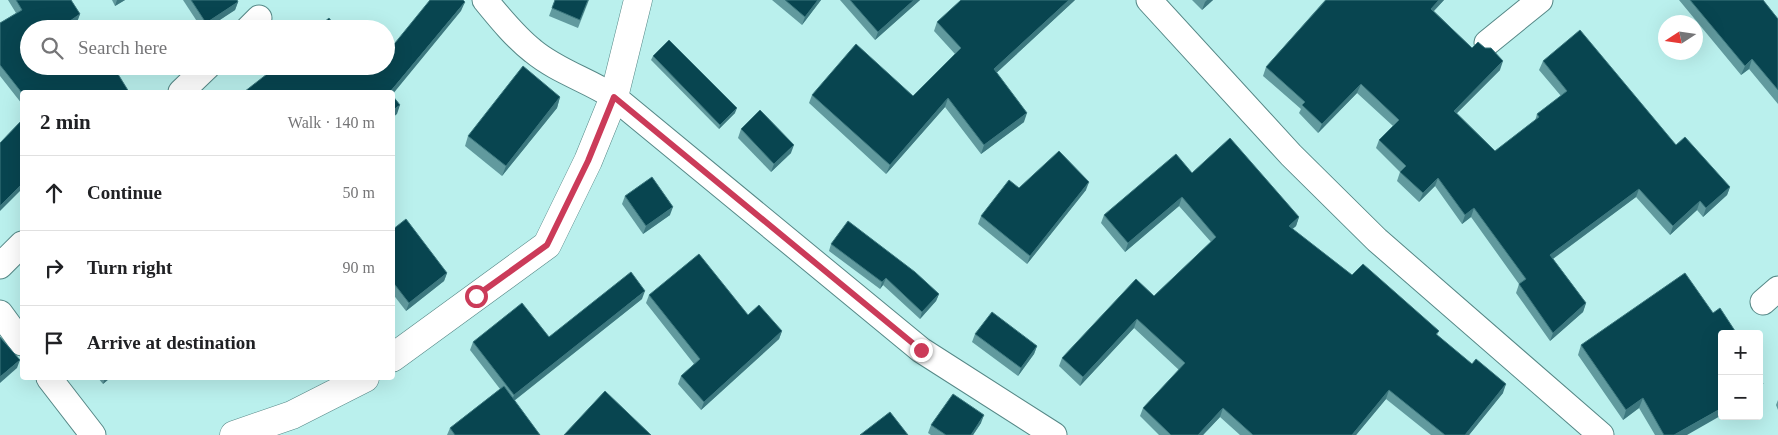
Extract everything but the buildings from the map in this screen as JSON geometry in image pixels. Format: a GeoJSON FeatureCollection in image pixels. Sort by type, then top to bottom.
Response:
{"type":"FeatureCollection","features":[{"type":"Feature","properties":{"kind":"street"},"geometry":{"type":"LineString","coordinates":[[485,0],[532,51],[562,70],[591,82],[614,97],[921,350],[1054,435]]}},
{"type":"Feature","properties":{"kind":"street"},"geometry":{"type":"LineString","coordinates":[[395,356],[547,245],[588,161],[614,97],[638,0]]}},
{"type":"Feature","properties":{"kind":"street"},"geometry":{"type":"LineString","coordinates":[[1149,0],[1291,155],[1376,240],[1600,435]]}},
{"type":"Feature","properties":{"kind":"street"},"geometry":{"type":"LineString","coordinates":[[1488,43],[1540,0]]}},
{"type":"Feature","properties":{"kind":"street"},"geometry":{"type":"LineString","coordinates":[[183,90],[199,75]]}},
{"type":"Feature","properties":{"kind":"street"},"geometry":{"type":"LineString","coordinates":[[0,266],[20,246]]}},
{"type":"Feature","properties":{"kind":"street"},"geometry":{"type":"LineString","coordinates":[[0,313],[20,339]]}},
{"type":"Feature","properties":{"kind":"street"},"geometry":{"type":"LineString","coordinates":[[51,380],[93,435]]}},
{"type":"Feature","properties":{"kind":"street"},"geometry":{"type":"LineString","coordinates":[[234,435],[292,415],[361,380]]}},
{"type":"Feature","properties":{"kind":"route"},"geometry":{"type":"LineString","coordinates":[[476,296],[547,245],[588,161],[614,97],[783,234],[921,350]]}}]}
